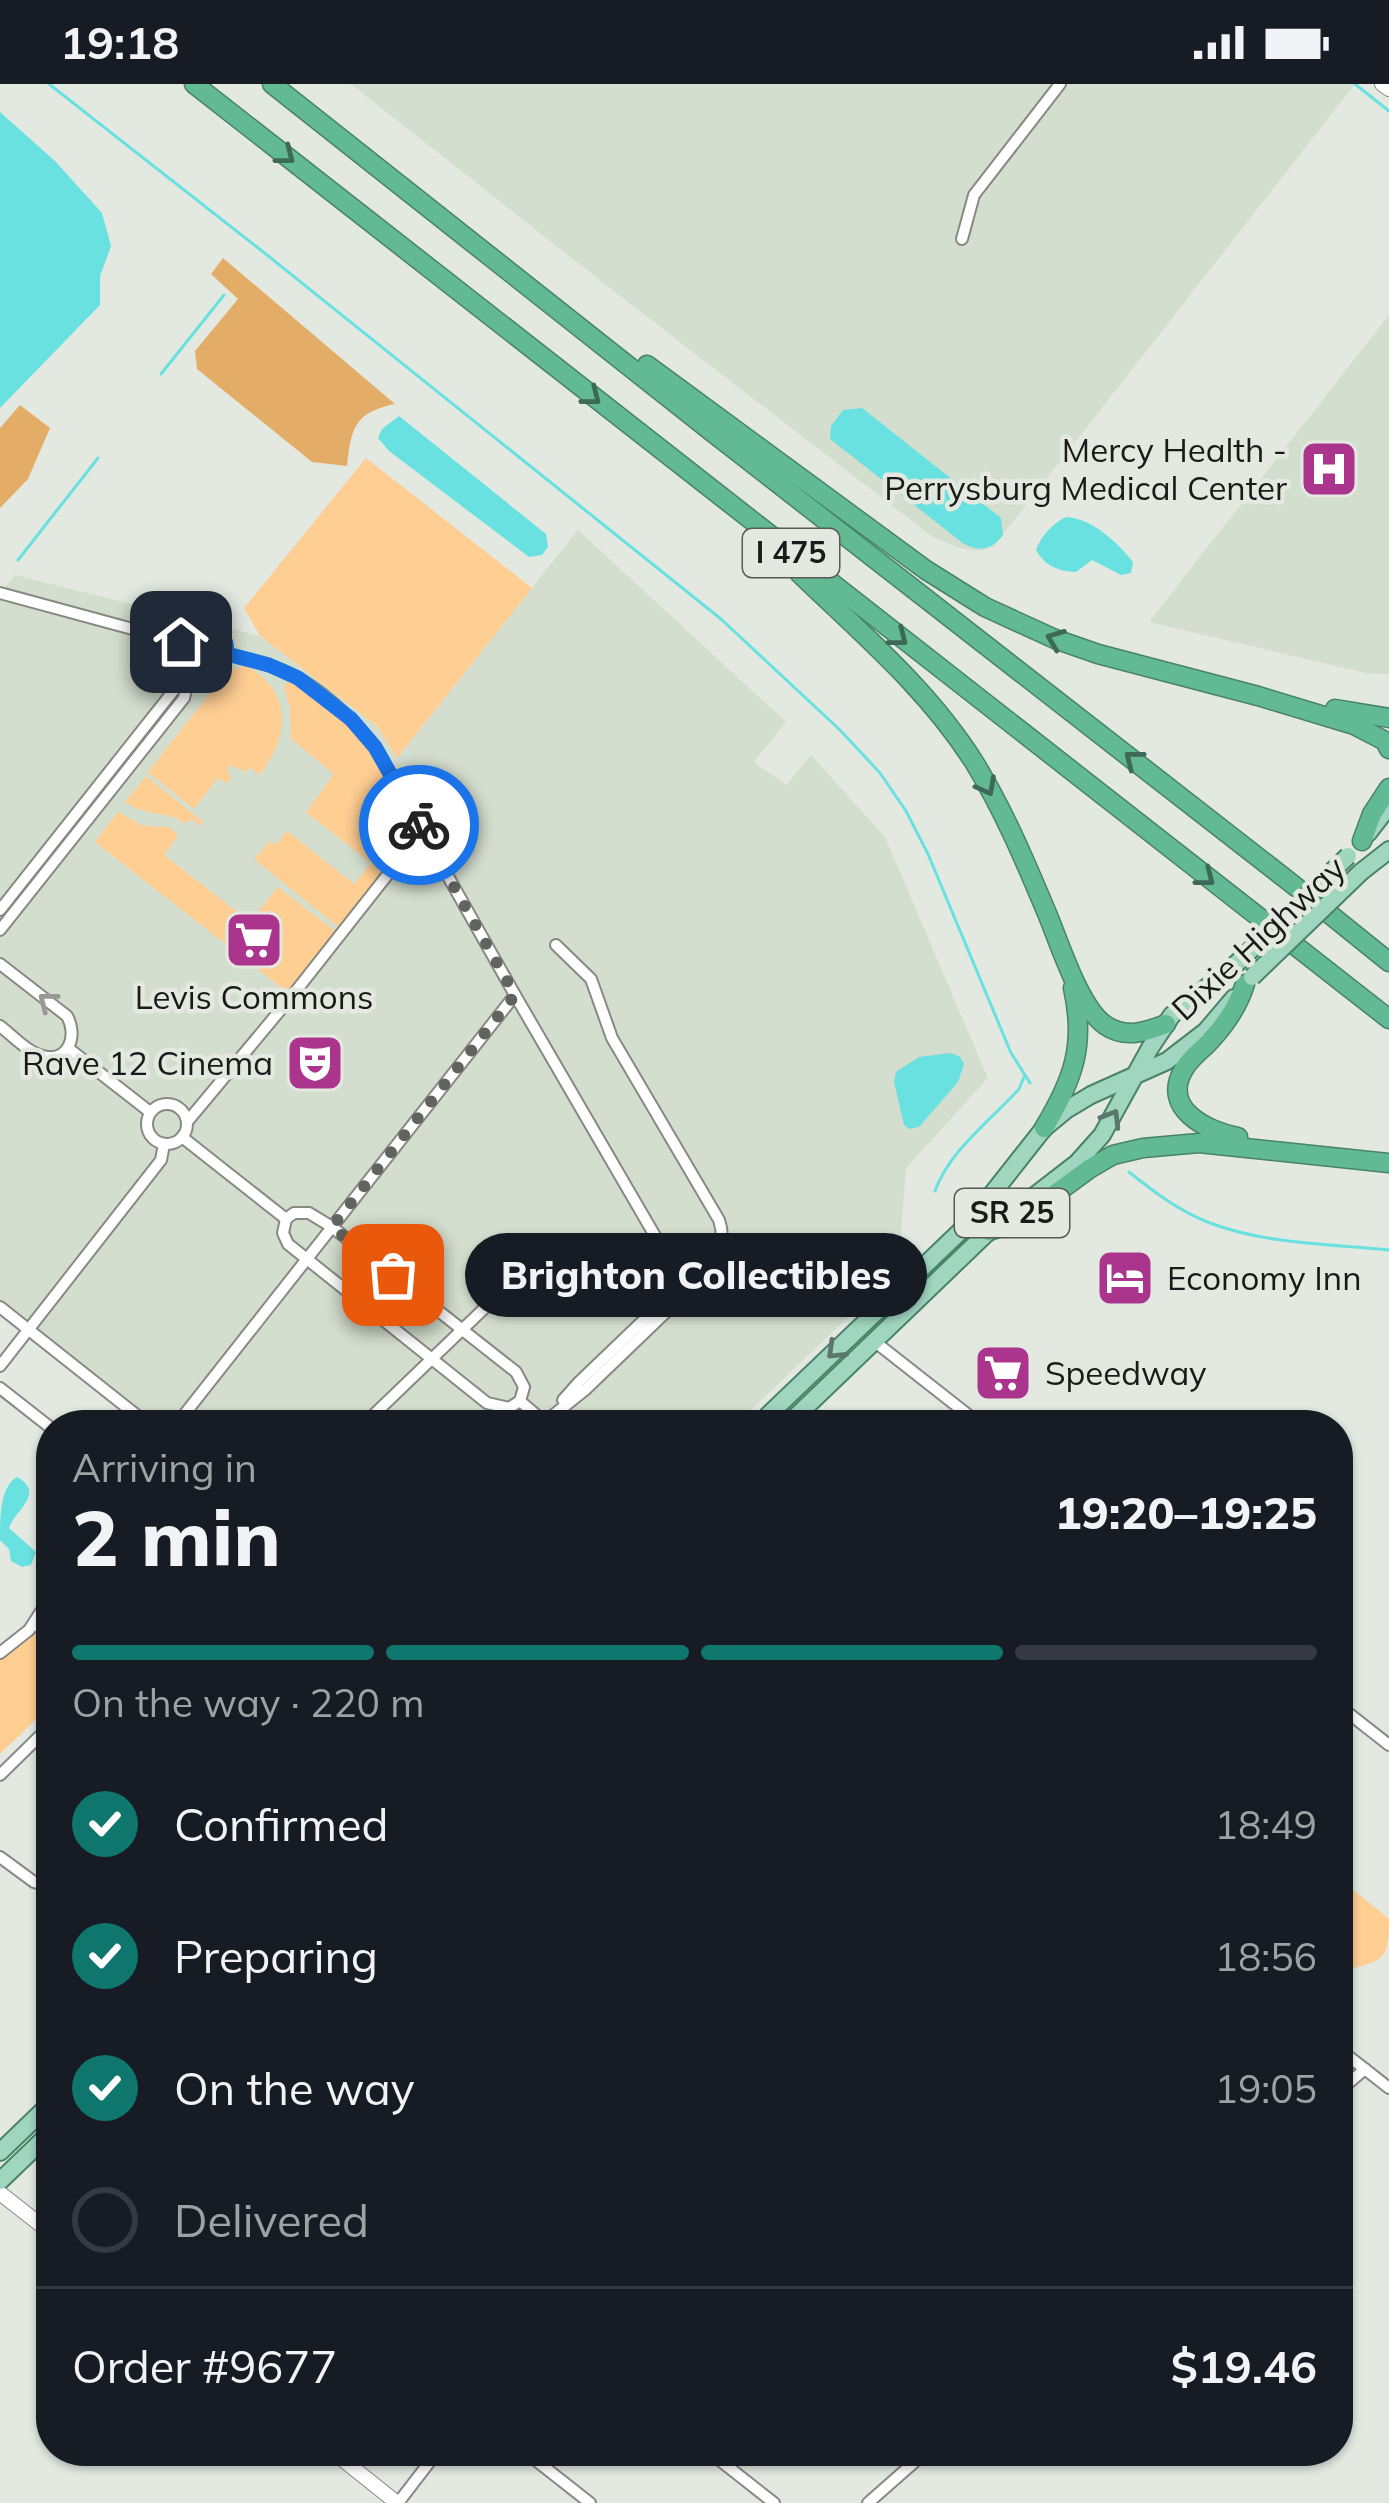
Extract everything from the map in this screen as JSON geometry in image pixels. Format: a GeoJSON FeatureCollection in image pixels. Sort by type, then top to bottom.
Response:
{"type":"FeatureCollection","features":[{"type":"Feature","properties":{"kind":"highway","name":"I 475"},"geometry":{"type":"LineString","coordinates":[[194,84],[1389,1019]]}},
{"type":"Feature","properties":{"kind":"highway","name":"I 475"},"geometry":{"type":"LineString","coordinates":[[272,84],[1389,960]]}},
{"type":"Feature","properties":{"kind":"highway"},"geometry":{"type":"LineString","coordinates":[[443,218],[958,592],[1054,639],[1354,725],[1385,741],[1389,749]]}},
{"type":"Feature","properties":{"kind":"highway"},"geometry":{"type":"LineString","coordinates":[[675,462],[859,630],[953,732],[1011,832],[1083,996],[1105,1025],[1132,1034],[1166,1024]]}},
{"type":"Feature","properties":{"kind":"highway"},"geometry":{"type":"LineString","coordinates":[[1258,696],[1389,718]]}},
{"type":"Feature","properties":{"kind":"highway"},"geometry":{"type":"LineString","coordinates":[[1355,849],[1389,788]]}},
{"type":"Feature","properties":{"kind":"highway"},"geometry":{"type":"LineString","coordinates":[[1044,1128],[1074,1071],[1078,1013],[1068,966]]}},
{"type":"Feature","properties":{"kind":"highway"},"geometry":{"type":"LineString","coordinates":[[1249,981],[1222,1029],[1180,1076],[1178,1090],[1190,1118],[1233,1136],[1389,1159]]}},
{"type":"Feature","properties":{"kind":"highway"},"geometry":{"type":"LineString","coordinates":[[989,1231],[1017,1222],[1113,1155],[1143,1148],[1199,1144],[1389,1159]]}},
{"type":"Feature","properties":{"kind":"main road","name":"Dixie Highway"},"geometry":{"type":"LineString","coordinates":[[803,1410],[989,1231],[1076,1163],[1102,1135],[1134,1075],[1184,1003],[1236,964],[1355,849],[1389,806]]}},
{"type":"Feature","properties":{"kind":"main road","name":"Dixie Highway"},"geometry":{"type":"LineString","coordinates":[[774,1410],[970,1222],[1044,1128],[1090,1095],[1185,1048],[1361,872],[1389,850]]}},
{"type":"Feature","properties":{"kind":"main road"},"geometry":{"type":"LineString","coordinates":[[0,2152],[36,2117]]}},
{"type":"Feature","properties":{"kind":"main road"},"geometry":{"type":"LineString","coordinates":[[0,2181],[36,2146]]}},
{"type":"Feature","properties":{"kind":"street"},"geometry":{"type":"LineString","coordinates":[[962,239],[974,195],[1060,84]]}},
{"type":"Feature","properties":{"kind":"street"},"geometry":{"type":"LineString","coordinates":[[0,593],[199,646]]}},
{"type":"Feature","properties":{"kind":"street"},"geometry":{"type":"LineString","coordinates":[[217,636],[226,643],[227,654],[216,664],[204,662],[199,646],[217,636]]}},
{"type":"Feature","properties":{"kind":"street"},"geometry":{"type":"LineString","coordinates":[[227,654],[298,678],[351,719],[375,747],[685,1286]]}},
{"type":"Feature","properties":{"kind":"street"},"geometry":{"type":"LineString","coordinates":[[0,910],[174,690],[204,662]]}},
{"type":"Feature","properties":{"kind":"street"},"geometry":{"type":"LineString","coordinates":[[0,931],[184,698],[188,681]]}},
{"type":"Feature","properties":{"kind":"street"},"geometry":{"type":"LineString","coordinates":[[187,1122],[181,1111],[161,1105],[150,1112],[147,1124],[164,1144],[182,1137],[187,1122],[422,831]]}},
{"type":"Feature","properties":{"kind":"street"},"geometry":{"type":"LineString","coordinates":[[556,945],[591,979],[612,1038],[719,1220],[723,1238],[714,1265],[685,1286],[561,1410]]}},
{"type":"Feature","properties":{"kind":"street"},"geometry":{"type":"LineString","coordinates":[[0,964],[67,1017],[74,1031],[68,1048],[56,1056],[38,1055],[0,1025]]}},
{"type":"Feature","properties":{"kind":"street"},"geometry":{"type":"LineString","coordinates":[[188,1410],[515,995]]}},
{"type":"Feature","properties":{"kind":"street"},"geometry":{"type":"LineString","coordinates":[[68,1048],[150,1112]]}},
{"type":"Feature","properties":{"kind":"street"},"geometry":{"type":"LineString","coordinates":[[182,1137],[286,1220]]}},
{"type":"Feature","properties":{"kind":"street"},"geometry":{"type":"LineString","coordinates":[[0,1366],[161,1160],[164,1144]]}},
{"type":"Feature","properties":{"kind":"street"},"geometry":{"type":"LineString","coordinates":[[301,1212],[332,1227],[516,1372],[524,1388],[520,1401],[509,1408],[494,1407],[284,1239],[286,1220],[301,1212]]}},
{"type":"Feature","properties":{"kind":"street"},"geometry":{"type":"LineString","coordinates":[[379,1410],[539,1252]]}},
{"type":"Feature","properties":{"kind":"street"},"geometry":{"type":"LineString","coordinates":[[0,1307],[130,1410]]}},
{"type":"Feature","properties":{"kind":"street"},"geometry":{"type":"LineString","coordinates":[[874,1341],[962,1410]]}},
{"type":"Feature","properties":{"kind":"street"},"geometry":{"type":"LineString","coordinates":[[1,1391],[36,1417]]}},
{"type":"Feature","properties":{"kind":"street"},"geometry":{"type":"LineString","coordinates":[[520,1401],[530,1410]]}},
{"type":"Feature","properties":{"kind":"street"},"geometry":{"type":"LineString","coordinates":[[0,1653],[21,1639],[36,1621]]}},
{"type":"Feature","properties":{"kind":"street"},"geometry":{"type":"LineString","coordinates":[[1353,1717],[1389,1745]]}},
{"type":"Feature","properties":{"kind":"street"},"geometry":{"type":"LineString","coordinates":[[0,1774],[36,1739]]}},
{"type":"Feature","properties":{"kind":"street"},"geometry":{"type":"LineString","coordinates":[[0,1857],[36,1881]]}},
{"type":"Feature","properties":{"kind":"street"},"geometry":{"type":"LineString","coordinates":[[1353,2060],[1389,2088]]}},
{"type":"Feature","properties":{"kind":"street"},"geometry":{"type":"LineString","coordinates":[[1353,2079],[1364,2069]]}},
{"type":"Feature","properties":{"kind":"street"},"geometry":{"type":"LineString","coordinates":[[0,2193],[36,2221]]}},
{"type":"Feature","properties":{"kind":"street"},"geometry":{"type":"LineString","coordinates":[[351,2466],[397,2503],[427,2466]]}},
{"type":"Feature","properties":{"kind":"street"},"geometry":{"type":"LineString","coordinates":[[543,2466],[590,2503]]}},
{"type":"Feature","properties":{"kind":"street"},"geometry":{"type":"LineString","coordinates":[[726,2466],[774,2503]]}},
{"type":"Feature","properties":{"kind":"street"},"geometry":{"type":"LineString","coordinates":[[868,2503],[910,2466]]}},
{"type":"Feature","properties":{"kind":"shaded area"},"geometry":{"type":"Polygon","coordinates":[[[351,84],[1355,84],[994,546],[978,551],[934,538],[351,84]]]}},
{"type":"Feature","properties":{"kind":"shaded area"},"geometry":{"type":"Polygon","coordinates":[[[223,258],[395,404],[363,417],[351,441],[347,466],[312,462],[197,369],[195,351],[238,299],[211,274],[223,258]]]}},
{"type":"Feature","properties":{"kind":"shaded area","name":"Mercy Health - Perrysburg Medical Center"},"geometry":{"type":"Polygon","coordinates":[[[1389,315],[1389,674],[1370,674],[1149,622],[1389,315]]]}},
{"type":"Feature","properties":{"kind":"shaded area"},"geometry":{"type":"Polygon","coordinates":[[[20,405],[50,428],[28,479],[0,508],[0,428],[20,405]]]}},
{"type":"Feature","properties":{"kind":"shaded area"},"geometry":{"type":"Polygon","coordinates":[[[366,458],[532,588],[397,758],[377,726],[260,636],[244,608],[366,458]]]}},
{"type":"Feature","properties":{"kind":"shaded area","name":"Levis Commons"},"geometry":{"type":"Polygon","coordinates":[[[578,530],[786,722],[754,762],[786,785],[811,755],[885,837],[988,1078],[906,1168],[898,1270],[751,1410],[130,1410],[0,1307],[0,593],[15,575],[260,636],[377,726],[397,757],[578,530]]]}},
{"type":"Feature","properties":{"kind":"shaded area"},"geometry":{"type":"Polygon","coordinates":[[[247,666],[273,689],[279,702],[282,716],[277,746],[259,775],[250,767],[246,772],[231,765],[227,783],[218,778],[194,809],[148,772],[215,687],[206,679],[247,666]]]}},
{"type":"Feature","properties":{"kind":"shaded area"},"geometry":{"type":"Polygon","coordinates":[[[288,680],[359,734],[412,826],[400,849],[338,927],[254,859],[287,831],[354,884],[371,863],[306,812],[334,774],[291,739],[284,687],[288,680]]]}},
{"type":"Feature","properties":{"kind":"shaded area"},"geometry":{"type":"Polygon","coordinates":[[[146,776],[203,822],[200,826],[192,819],[185,823],[125,802],[146,776]]]}},
{"type":"Feature","properties":{"kind":"shaded area"},"geometry":{"type":"Polygon","coordinates":[[[118,812],[143,826],[176,832],[164,855],[250,922],[278,887],[335,931],[287,992],[95,842],[118,812]]]}},
{"type":"Feature","properties":{"kind":"shaded area"},"geometry":{"type":"Polygon","coordinates":[[[36,1634],[36,1719],[0,1754],[0,1660],[36,1634]]]}},
{"type":"Feature","properties":{"kind":"shaded area"},"geometry":{"type":"Polygon","coordinates":[[[1353,1890],[1389,1919],[1385,1953],[1353,1969],[1353,1890]]]}},
{"type":"Feature","properties":{"kind":"water"},"geometry":{"type":"Polygon","coordinates":[[[0,112],[55,161],[102,213],[111,246],[100,276],[100,305],[0,408],[0,112]]]}},
{"type":"Feature","properties":{"kind":"water"},"geometry":{"type":"Polygon","coordinates":[[[862,408],[1001,518],[999,540],[985,548],[964,544],[830,439],[831,426],[843,410],[862,408]]]}},
{"type":"Feature","properties":{"kind":"water"},"geometry":{"type":"Polygon","coordinates":[[[399,416],[546,534],[548,547],[542,555],[529,557],[389,451],[378,438],[399,416]]]}},
{"type":"Feature","properties":{"kind":"water"},"geometry":{"type":"Polygon","coordinates":[[[1066,517],[1095,527],[1112,540],[1133,562],[1131,573],[1121,575],[1092,560],[1076,572],[1069,571],[1044,560],[1036,550],[1038,545],[1066,517]]]}},
{"type":"Feature","properties":{"kind":"water"},"geometry":{"type":"Polygon","coordinates":[[[951,1053],[964,1064],[958,1082],[919,1127],[909,1129],[894,1082],[896,1072],[919,1057],[951,1053]]]}},
{"type":"Feature","properties":{"kind":"water"},"geometry":{"type":"Polygon","coordinates":[[[17,1477],[29,1495],[9,1528],[36,1552],[31,1565],[22,1567],[11,1561],[9,1549],[0,1540],[4,1495],[17,1477]]]}},
{"type":"Feature","properties":{"kind":"waterway"},"geometry":{"type":"LineString","coordinates":[[49,84],[721,619],[840,730],[880,773],[906,811],[1011,1053],[1030,1083]]}},
{"type":"Feature","properties":{"kind":"waterway"},"geometry":{"type":"LineString","coordinates":[[1355,84],[1389,111]]}},
{"type":"Feature","properties":{"kind":"waterway"},"geometry":{"type":"LineString","coordinates":[[161,374],[224,295]]}},
{"type":"Feature","properties":{"kind":"waterway"},"geometry":{"type":"LineString","coordinates":[[18,560],[98,458]]}},
{"type":"Feature","properties":{"kind":"waterway"},"geometry":{"type":"LineString","coordinates":[[935,1191],[960,1149],[1019,1089],[1024,1077]]}},
{"type":"Feature","properties":{"kind":"waterway"},"geometry":{"type":"LineString","coordinates":[[1129,1172],[1177,1207],[1231,1230],[1389,1250]]}},
{"type":"Feature","properties":{"kind":"way so far"},"geometry":{"type":"LineString","coordinates":[[393,1275],[332,1227],[515,995],[419,825]]}},
{"type":"Feature","properties":{"kind":"place","name":"Mercy Health - Perrysburg Medical Center"},"geometry":{"type":"Point","coordinates":[1329,469]}},
{"type":"Feature","properties":{"kind":"place","name":"Levis Commons"},"geometry":{"type":"Point","coordinates":[254,940]}},
{"type":"Feature","properties":{"kind":"place","name":"Rave 12 Cinema"},"geometry":{"type":"Point","coordinates":[315,1063]}},
{"type":"Feature","properties":{"kind":"place","name":"Brighton Collectibles"},"geometry":{"type":"Point","coordinates":[393,1275]}},
{"type":"Feature","properties":{"kind":"place","name":"Economy Inn"},"geometry":{"type":"Point","coordinates":[1125,1278]}},
{"type":"Feature","properties":{"kind":"place","name":"Speedway"},"geometry":{"type":"Point","coordinates":[1003,1373]}},
{"type":"Feature","properties":{"kind":"route"},"geometry":{"type":"LineString","coordinates":[[181,642],[199,646],[217,636],[226,643],[227,654],[284,671],[312,688],[351,719],[375,747],[419,825]]}}]}
